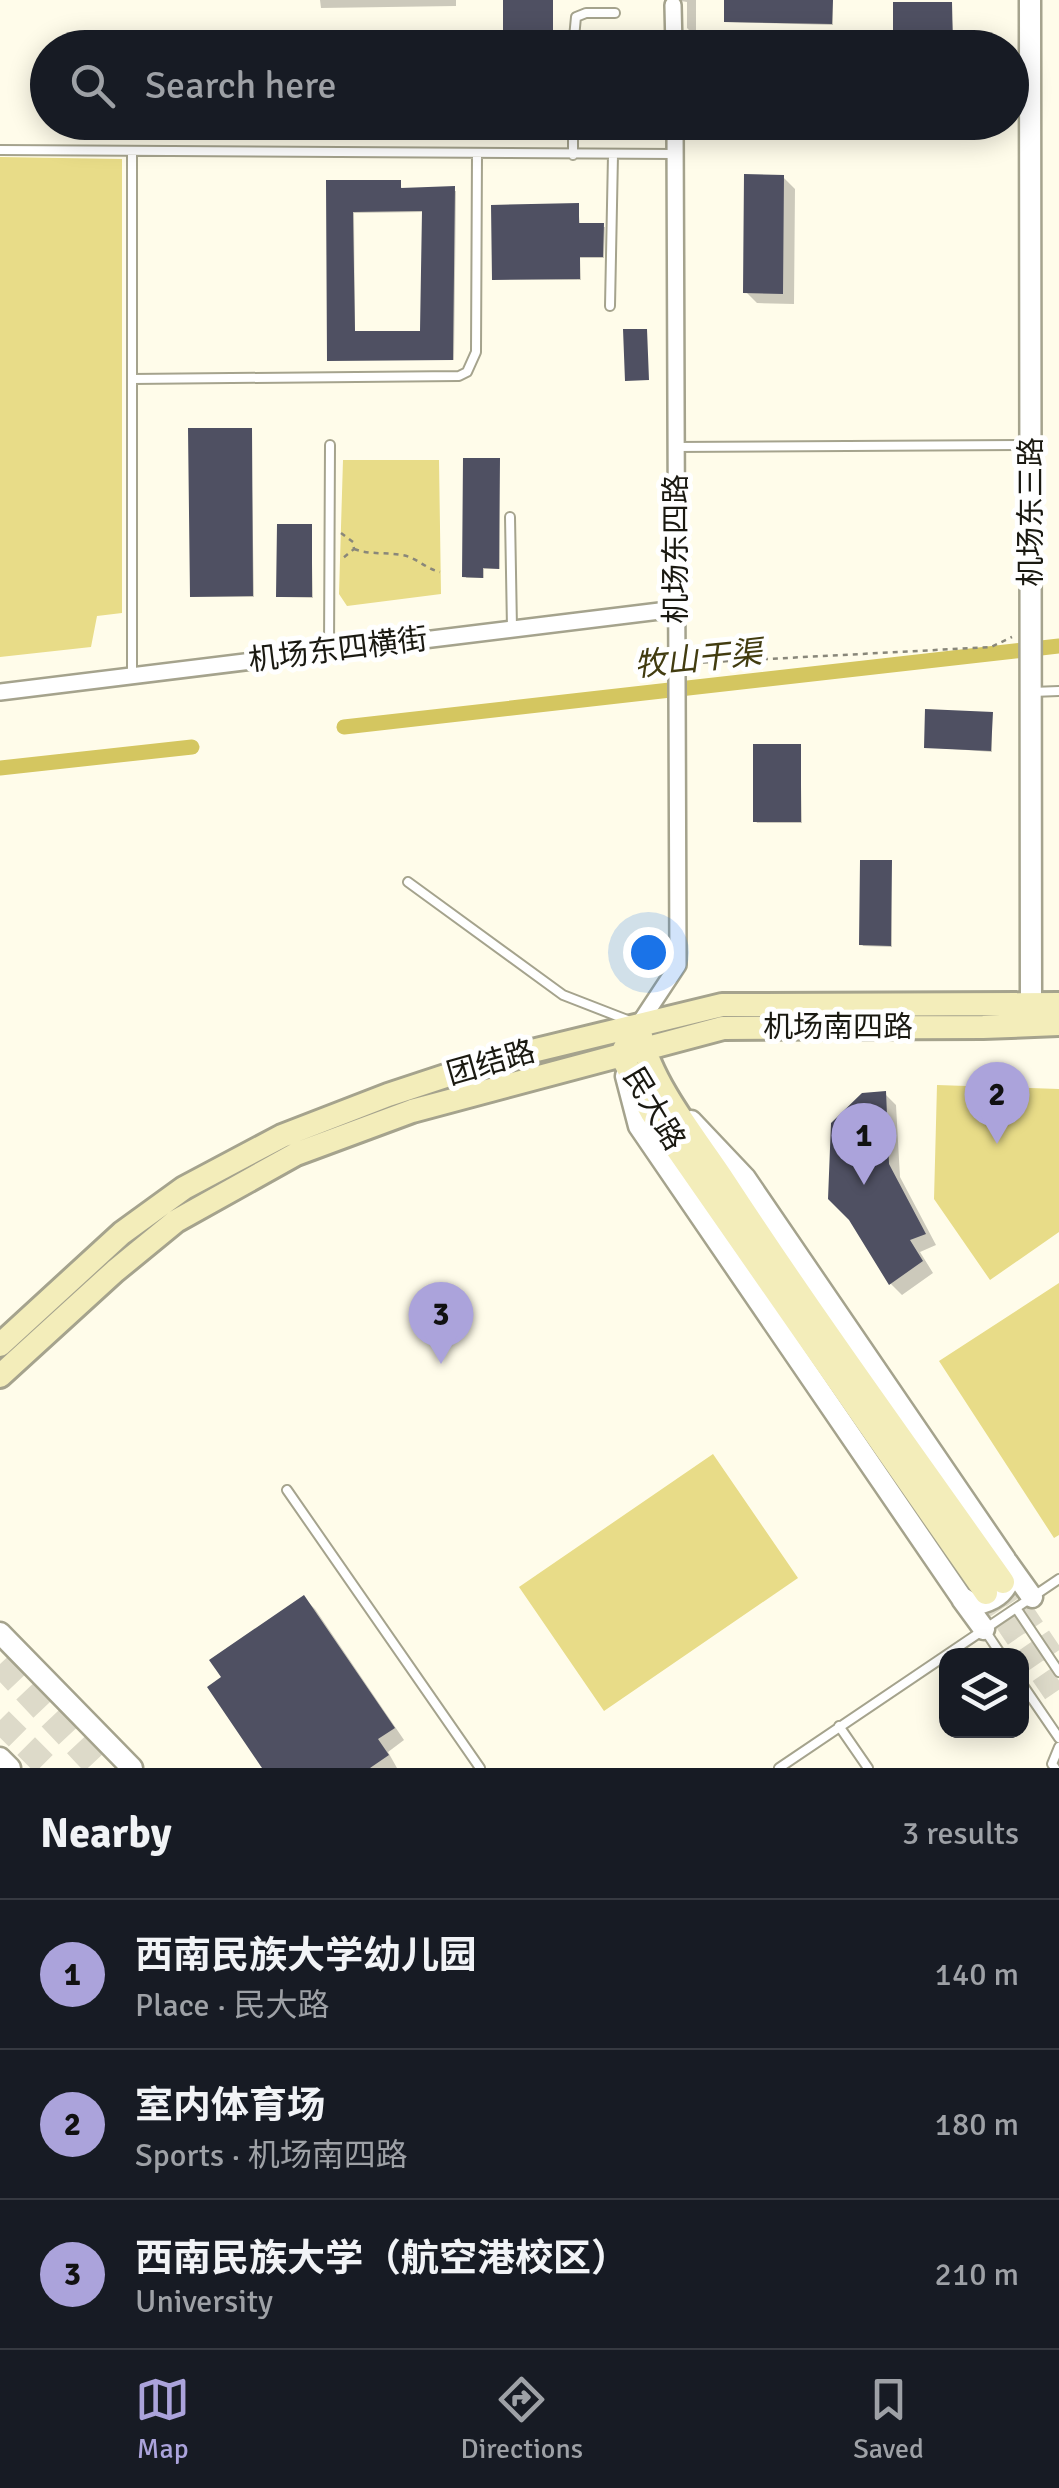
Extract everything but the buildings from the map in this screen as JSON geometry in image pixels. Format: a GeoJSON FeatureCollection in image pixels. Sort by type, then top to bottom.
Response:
{"type":"FeatureCollection","features":[{"type":"Feature","properties":{"kind":"main road","name":"团结路"},"geometry":{"type":"LineString","coordinates":[[0,1345],[122,1233],[184,1188],[282,1136],[491,1061],[722,1005],[1031,1014],[1059,1004]]}},
{"type":"Feature","properties":{"kind":"main road","name":"机场南四路"},"geometry":{"type":"LineString","coordinates":[[621,1054],[723,1028],[1031,1014],[1059,1024]]}},
{"type":"Feature","properties":{"kind":"main road","name":"民大路"},"geometry":{"type":"LineString","coordinates":[[639,1024],[644,1048],[671,1100],[790,1280],[998,1578]]}},
{"type":"Feature","properties":{"kind":"main road","name":"民大路"},"geometry":{"type":"LineString","coordinates":[[639,1024],[621,1054],[652,1113],[998,1578]]}},
{"type":"Feature","properties":{"kind":"main road","name":"团结路"},"geometry":{"type":"LineString","coordinates":[[0,1376],[115,1271],[176,1222],[296,1154],[412,1111],[621,1054]]}},
{"type":"Feature","properties":{"kind":"street","name":"机场东三路"},"geometry":{"type":"LineString","coordinates":[[1030,0],[1031,1014]]}},
{"type":"Feature","properties":{"kind":"street"},"geometry":{"type":"LineString","coordinates":[[673,2],[674,30]]}},
{"type":"Feature","properties":{"kind":"street","name":"机场东四路"},"geometry":{"type":"LineString","coordinates":[[639,1024],[678,965],[675,140]]}},
{"type":"Feature","properties":{"kind":"street","name":"机场东四横街"},"geometry":{"type":"LineString","coordinates":[[0,692],[676,608]]}},
{"type":"Feature","properties":{"kind":"street"},"geometry":{"type":"LineString","coordinates":[[621,1054],[638,1126],[984,1630]]}},
{"type":"Feature","properties":{"kind":"street"},"geometry":{"type":"LineString","coordinates":[[961,1597],[974,1604],[996,1598],[1011,1575],[998,1578]]}},
{"type":"Feature","properties":{"kind":"street"},"geometry":{"type":"LineString","coordinates":[[998,1578],[1024,1602]]}},
{"type":"Feature","properties":{"kind":"street"},"geometry":{"type":"LineString","coordinates":[[0,1634],[132,1768]]}},
{"type":"Feature","properties":{"kind":"street"},"geometry":{"type":"LineString","coordinates":[[0,1758],[10,1768]]}},
{"type":"Feature","properties":{"kind":"lane"},"geometry":{"type":"LineString","coordinates":[[575,30],[576,18],[586,13],[615,13]]}},
{"type":"Feature","properties":{"kind":"lane"},"geometry":{"type":"LineString","coordinates":[[574,140],[574,155]]}},
{"type":"Feature","properties":{"kind":"lane"},"geometry":{"type":"LineString","coordinates":[[0,150],[675,154]]}},
{"type":"Feature","properties":{"kind":"lane"},"geometry":{"type":"LineString","coordinates":[[132,152],[132,676]]}},
{"type":"Feature","properties":{"kind":"lane"},"geometry":{"type":"LineString","coordinates":[[132,379],[459,376],[467,372],[476,352],[478,154]]}},
{"type":"Feature","properties":{"kind":"lane"},"geometry":{"type":"LineString","coordinates":[[610,306],[613,155]]}},
{"type":"Feature","properties":{"kind":"lane"},"geometry":{"type":"LineString","coordinates":[[329,652],[330,445]]}},
{"type":"Feature","properties":{"kind":"lane"},"geometry":{"type":"LineString","coordinates":[[676,447],[1032,445]]}},
{"type":"Feature","properties":{"kind":"lane"},"geometry":{"type":"LineString","coordinates":[[510,517],[512,628]]}},
{"type":"Feature","properties":{"kind":"lane"},"geometry":{"type":"LineString","coordinates":[[1032,692],[1059,692]]}},
{"type":"Feature","properties":{"kind":"lane"},"geometry":{"type":"LineString","coordinates":[[408,882],[563,995],[639,1024]]}},
{"type":"Feature","properties":{"kind":"lane"},"geometry":{"type":"LineString","coordinates":[[286,1490],[480,1768]]}},
{"type":"Feature","properties":{"kind":"lane"},"geometry":{"type":"LineString","coordinates":[[779,1768],[1059,1579]]}},
{"type":"Feature","properties":{"kind":"lane"},"geometry":{"type":"LineString","coordinates":[[1024,1602],[1059,1672]]}},
{"type":"Feature","properties":{"kind":"lane"},"geometry":{"type":"LineString","coordinates":[[984,1630],[996,1648]]}},
{"type":"Feature","properties":{"kind":"lane"},"geometry":{"type":"LineString","coordinates":[[1029,1694],[1059,1738]]}},
{"type":"Feature","properties":{"kind":"lane"},"geometry":{"type":"LineString","coordinates":[[839,1726],[868,1768]]}},
{"type":"Feature","properties":{"kind":"lane"},"geometry":{"type":"LineString","coordinates":[[1056,1768],[1052,1764],[1059,1747]]}},
{"type":"Feature","properties":{"kind":"path"},"geometry":{"type":"LineString","coordinates":[[329,532],[348,536],[354,549]]}},
{"type":"Feature","properties":{"kind":"path"},"geometry":{"type":"LineString","coordinates":[[329,558],[344,558],[354,549]]}},
{"type":"Feature","properties":{"kind":"path"},"geometry":{"type":"LineString","coordinates":[[354,549],[384,556],[400,554],[440,572]]}},
{"type":"Feature","properties":{"kind":"path"},"geometry":{"type":"LineString","coordinates":[[676,665],[991,648],[1031,627]]}},
{"type":"Feature","properties":{"kind":"shaded area"},"geometry":{"type":"Polygon","coordinates":[[[0,157],[122,159],[122,613],[97,616],[91,647],[0,657],[0,157]]]}},
{"type":"Feature","properties":{"kind":"shaded area"},"geometry":{"type":"Polygon","coordinates":[[[343,460],[439,460],[441,594],[347,606],[339,594],[343,460]]]}},
{"type":"Feature","properties":{"kind":"shaded area"},"geometry":{"type":"Polygon","coordinates":[[[937,1085],[1059,1089],[1059,1232],[990,1280],[934,1199],[937,1085]]]}},
{"type":"Feature","properties":{"kind":"shaded area"},"geometry":{"type":"Polygon","coordinates":[[[1059,1283],[1059,1535],[1054,1538],[939,1361],[1059,1283]]]}},
{"type":"Feature","properties":{"kind":"shaded area"},"geometry":{"type":"Polygon","coordinates":[[[713,1454],[798,1578],[604,1711],[519,1587],[713,1454]]]}},
{"type":"Feature","properties":{"kind":"waterway","name":"牧山干渠"},"geometry":{"type":"LineString","coordinates":[[344,727],[1059,646]]}},
{"type":"Feature","properties":{"kind":"waterway","name":"牧山干渠"},"geometry":{"type":"LineString","coordinates":[[0,768],[192,747]]}},
{"type":"Feature","properties":{"kind":"tunnel"},"geometry":{"type":"LineString","coordinates":[[1003,1582],[1059,1665]]}},
{"type":"Feature","properties":{"kind":"tunnel"},"geometry":{"type":"LineString","coordinates":[[986,1593],[1059,1700]]}},
{"type":"Feature","properties":{"kind":"tunnel"},"geometry":{"type":"LineString","coordinates":[[0,1664],[98,1768]]}},
{"type":"Feature","properties":{"kind":"tunnel"},"geometry":{"type":"LineString","coordinates":[[0,1720],[48,1768]]}},
{"type":"Feature","properties":{"kind":"place","name":"室内体育场"},"geometry":{"type":"Point","coordinates":[997,1144]}},
{"type":"Feature","properties":{"kind":"place","name":"西南民族大学幼儿园"},"geometry":{"type":"Point","coordinates":[864,1185]}},
{"type":"Feature","properties":{"kind":"place","name":"西南民族大学（航空港校区）"},"geometry":{"type":"Point","coordinates":[441,1364]}}]}
